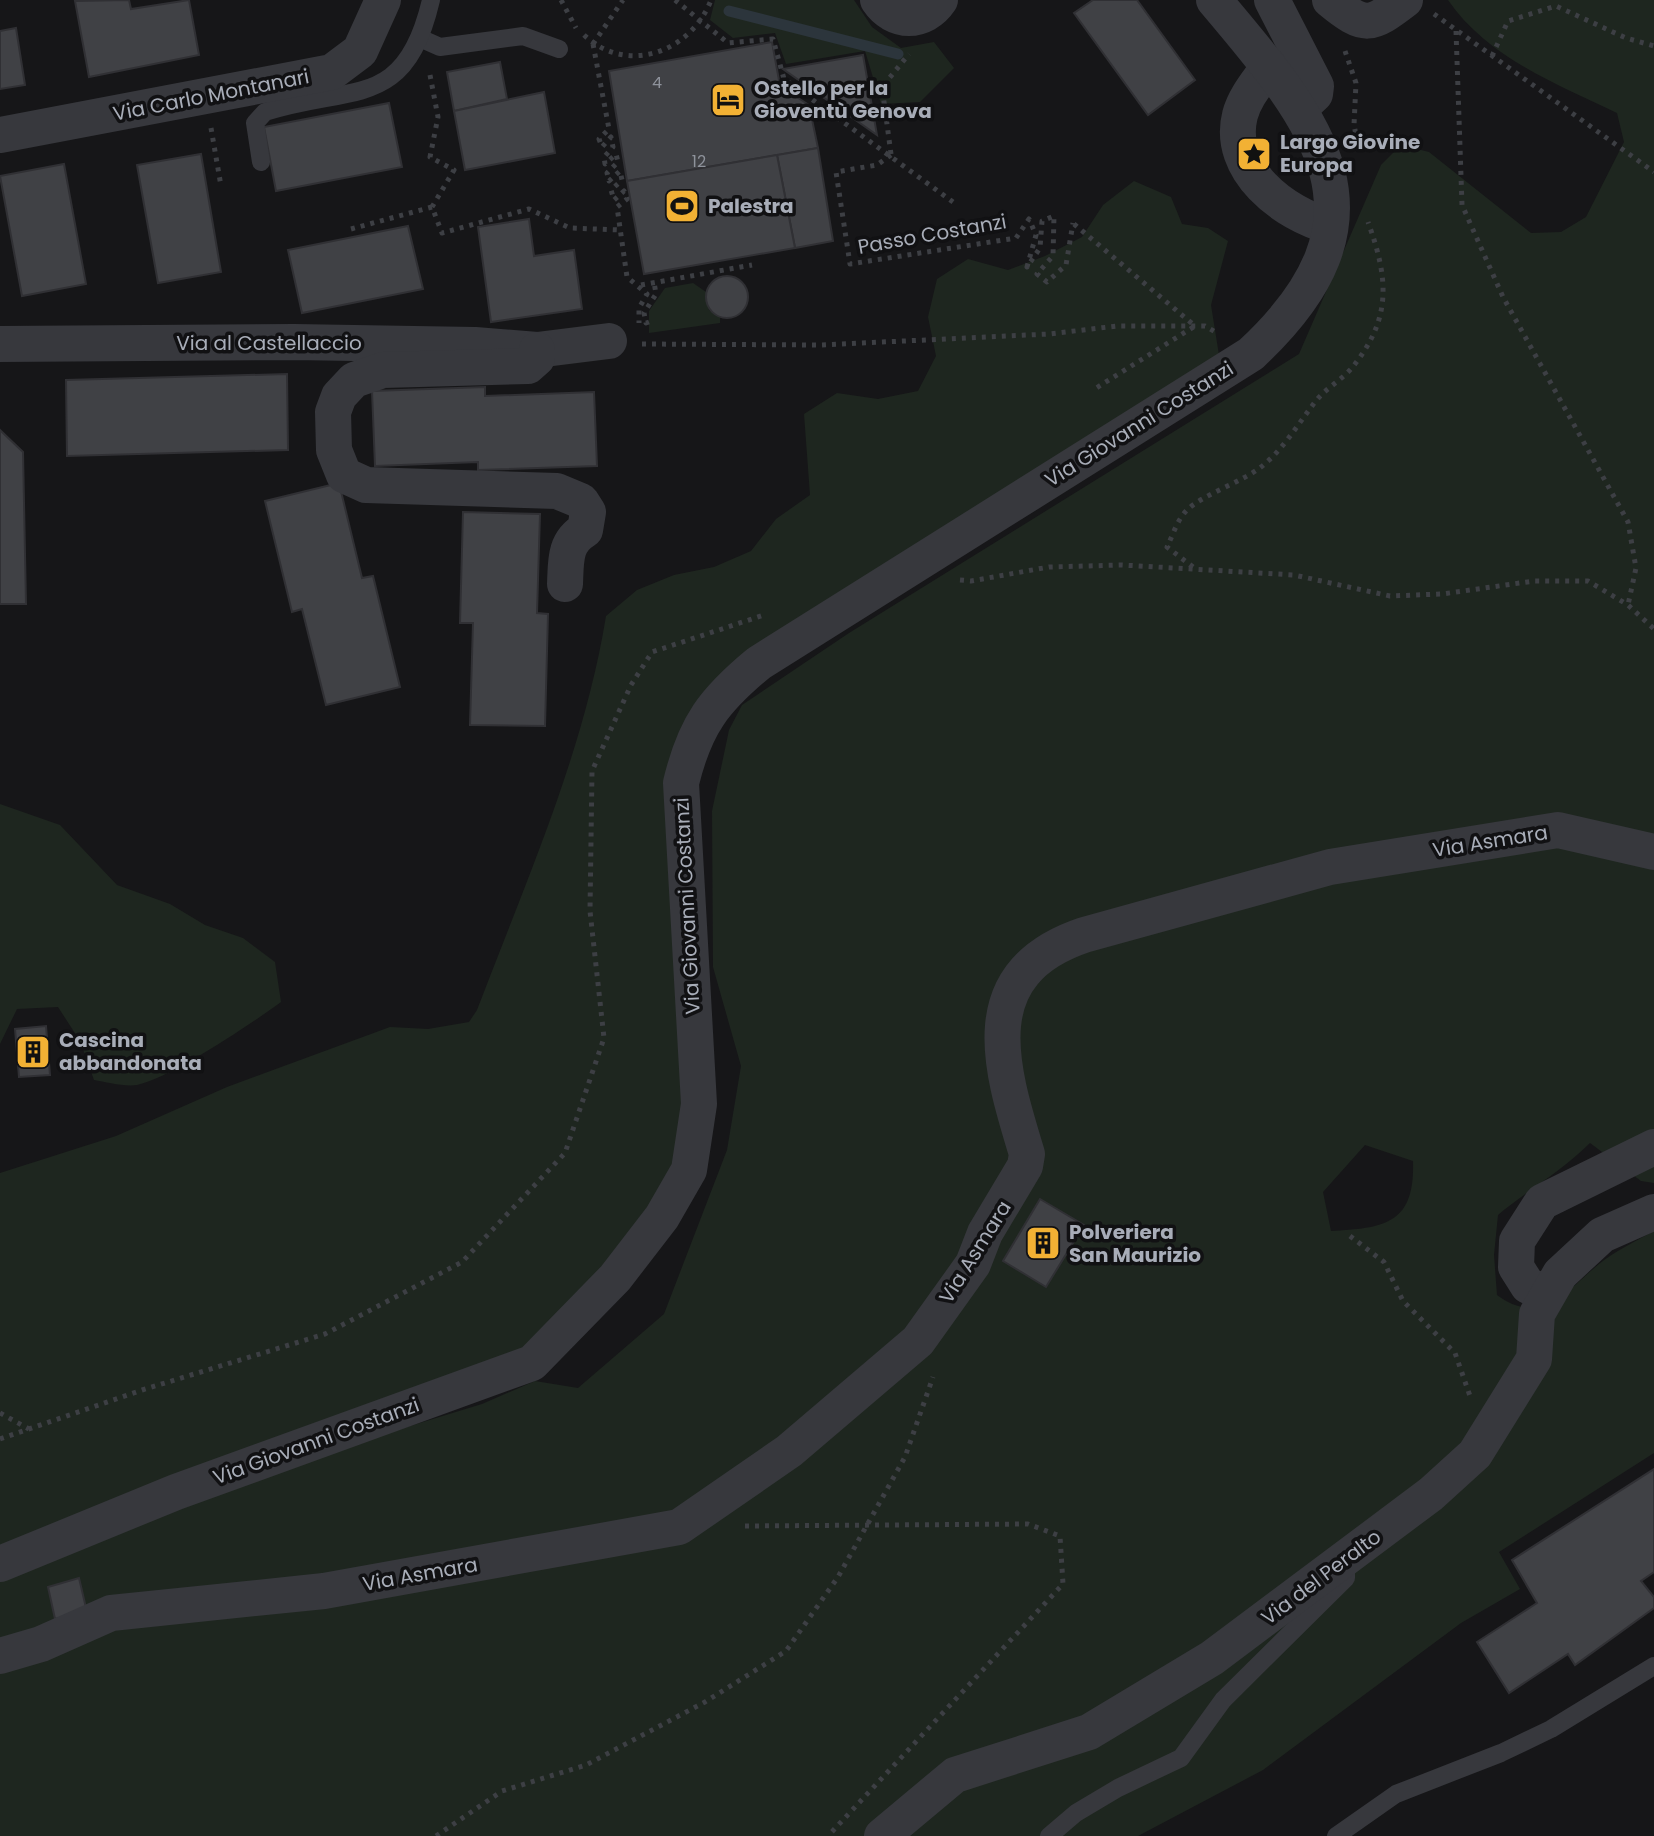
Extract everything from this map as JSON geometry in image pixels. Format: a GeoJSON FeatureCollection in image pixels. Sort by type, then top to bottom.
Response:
{"type":"FeatureCollection","features":[{"type":"Feature","properties":{"kind":"street","name":"Via Carlo Montanari"},"geometry":{"type":"LineString","coordinates":[[0,135],[342,67],[367,39],[383,0]]}},
{"type":"Feature","properties":{"kind":"street"},"geometry":{"type":"LineString","coordinates":[[893,10],[922,17],[940,0]]}},
{"type":"Feature","properties":{"kind":"street","name":"Via Giovanni Costanzi"},"geometry":{"type":"LineString","coordinates":[[0,1564],[176,1492],[532,1363],[615,1278],[662,1217],[689,1170],[699,1104],[681,783],[700,725],[726,689],[759,663],[1251,354],[1283,324],[1313,282],[1330,226],[1331,192],[1324,157],[1300,108],[1214,0]]}},
{"type":"Feature","properties":{"kind":"street"},"geometry":{"type":"LineString","coordinates":[[1272,0],[1316,86],[1315,94],[1300,108]]}},
{"type":"Feature","properties":{"kind":"street"},"geometry":{"type":"LineString","coordinates":[[1330,0],[1350,17],[1364,22],[1377,21],[1405,0]]}},
{"type":"Feature","properties":{"kind":"street"},"geometry":{"type":"LineString","coordinates":[[1269,66],[1248,96],[1240,116],[1240,141],[1247,161],[1263,190],[1292,212],[1330,226]]}},
{"type":"Feature","properties":{"kind":"street","name":"Via al Castellaccio"},"geometry":{"type":"LineString","coordinates":[[0,344],[294,342],[475,345],[537,350],[632,338]]}},
{"type":"Feature","properties":{"kind":"street","name":"Via al Castellaccio"},"geometry":{"type":"LineString","coordinates":[[537,350],[537,358],[528,366],[367,373],[339,396],[333,412],[334,450],[344,475],[366,485],[557,491],[581,501],[588,512],[585,530],[574,537],[566,552],[565,584]]}},
{"type":"Feature","properties":{"kind":"street","name":"Via Asmara"},"geometry":{"type":"LineString","coordinates":[[0,1656],[41,1644],[111,1613],[324,1591],[684,1525],[789,1451],[918,1341],[973,1264],[985,1233],[1025,1166],[1027,1154],[1001,1060],[1001,1023],[1008,998],[1024,973],[1050,949],[1084,935],[1330,867],[1558,830],[1654,852]]}},
{"type":"Feature","properties":{"kind":"street"},"geometry":{"type":"LineString","coordinates":[[1547,1292],[1528,1286],[1516,1267],[1517,1241],[1542,1202],[1654,1147]]}},
{"type":"Feature","properties":{"kind":"street","name":"Via del Peralto"},"geometry":{"type":"LineString","coordinates":[[882,1836],[955,1775],[1089,1732],[1212,1658],[1431,1494],[1475,1454],[1534,1359],[1537,1314],[1547,1292],[1602,1235],[1654,1212]]}},
{"type":"Feature","properties":{"kind":"lane"},"geometry":{"type":"LineString","coordinates":[[261,162],[255,123],[265,112],[382,86],[422,39],[431,0]]}},
{"type":"Feature","properties":{"kind":"lane"},"geometry":{"type":"LineString","coordinates":[[422,39],[440,47],[523,36],[559,49]]}},
{"type":"Feature","properties":{"kind":"lane"},"geometry":{"type":"LineString","coordinates":[[1049,1836],[1076,1813],[1118,1788],[1181,1758],[1223,1700],[1346,1578],[1346,1558]]}},
{"type":"Feature","properties":{"kind":"lane"},"geometry":{"type":"LineString","coordinates":[[1336,1836],[1396,1794],[1501,1753],[1551,1729],[1654,1666]]}},
{"type":"Feature","properties":{"kind":"path"},"geometry":{"type":"LineString","coordinates":[[561,0],[574,26],[593,44],[617,54],[642,56],[667,50],[688,37],[702,21],[711,0]]}},
{"type":"Feature","properties":{"kind":"path"},"geometry":{"type":"LineString","coordinates":[[623,0],[593,44],[609,129],[599,139],[602,147],[611,137],[613,147],[604,157],[605,164],[616,154],[618,162],[607,173],[609,181],[620,171],[622,180],[611,190],[614,200],[624,191],[627,199],[617,207],[627,277],[641,285],[647,294],[639,308],[632,338],[821,345],[1020,336],[1117,326],[1205,326],[1230,339]]}},
{"type":"Feature","properties":{"kind":"path"},"geometry":{"type":"LineString","coordinates":[[675,0],[728,43],[773,39],[784,79],[953,202]]}},
{"type":"Feature","properties":{"kind":"path"},"geometry":{"type":"LineString","coordinates":[[1492,56],[1508,21],[1556,6],[1626,38],[1654,46]]}},
{"type":"Feature","properties":{"kind":"path"},"geometry":{"type":"LineString","coordinates":[[891,155],[882,87],[911,51],[893,10]]}},
{"type":"Feature","properties":{"kind":"path"},"geometry":{"type":"LineString","coordinates":[[1628,605],[1636,568],[1628,522],[1503,297],[1462,205],[1456,31],[1654,172]]}},
{"type":"Feature","properties":{"kind":"path"},"geometry":{"type":"LineString","coordinates":[[351,229],[432,207],[454,170],[430,157],[438,117],[422,39]]}},
{"type":"Feature","properties":{"kind":"path"},"geometry":{"type":"LineString","coordinates":[[205,96],[221,186]]}},
{"type":"Feature","properties":{"kind":"path","name":"Passo Costanzi"},"geometry":{"type":"LineString","coordinates":[[891,155],[877,165],[836,172],[850,264],[1016,238],[1029,219],[1036,235],[1027,267],[1040,248],[1042,221],[1054,216],[1053,256],[1037,274],[1047,282],[1066,265],[1073,223],[1195,326]]}},
{"type":"Feature","properties":{"kind":"path"},"geometry":{"type":"LineString","coordinates":[[432,207],[442,233],[529,209],[570,228],[621,230]]}},
{"type":"Feature","properties":{"kind":"path"},"geometry":{"type":"LineString","coordinates":[[641,285],[752,265]]}},
{"type":"Feature","properties":{"kind":"path"},"geometry":{"type":"LineString","coordinates":[[649,322],[646,323],[644,313],[656,294],[654,282]]}},
{"type":"Feature","properties":{"kind":"path"},"geometry":{"type":"LineString","coordinates":[[1093,390],[1195,326]]}},
{"type":"Feature","properties":{"kind":"path"},"geometry":{"type":"LineString","coordinates":[[930,558],[946,578],[971,581],[1049,567],[1122,565],[1294,575],[1390,596],[1442,594],[1534,581],[1588,581],[1628,605],[1654,629]]}},
{"type":"Feature","properties":{"kind":"path"},"geometry":{"type":"LineString","coordinates":[[0,1439],[325,1334],[462,1262],[565,1153],[604,1038],[590,911],[592,771],[631,685],[652,652],[775,611]]}},
{"type":"Feature","properties":{"kind":"path"},"geometry":{"type":"LineString","coordinates":[[1350,1236],[1384,1262],[1403,1301],[1455,1353],[1485,1438]]}},
{"type":"Feature","properties":{"kind":"path"},"geometry":{"type":"LineString","coordinates":[[436,1836],[502,1791],[586,1765],[705,1702],[786,1651],[838,1577],[905,1457],[937,1365]]}},
{"type":"Feature","properties":{"kind":"path"},"geometry":{"type":"LineString","coordinates":[[0,1413],[29,1429]]}},
{"type":"Feature","properties":{"kind":"path"},"geometry":{"type":"LineString","coordinates":[[684,1525],[865,1528],[1028,1524],[1060,1536],[1063,1584],[828,1836]]}},
{"type":"Feature","properties":{"kind":"shaded area"},"geometry":{"type":"Polygon","coordinates":[[[715,0],[854,0],[872,27],[901,48],[934,42],[954,68],[920,102],[881,104],[865,51],[786,64],[775,33],[733,38],[710,20],[715,0]]]}},
{"type":"Feature","properties":{"kind":"shaded area"},"geometry":{"type":"Polygon","coordinates":[[[1448,0],[1654,0],[1654,1183],[1641,1181],[1590,1143],[1498,1215],[1494,1255],[1497,1295],[1527,1308],[1541,1307],[1565,1294],[1612,1255],[1654,1231],[1654,1453],[1499,1552],[1520,1589],[1461,1623],[1263,1770],[1138,1836],[0,1836],[0,1581],[315,1455],[482,1404],[535,1381],[578,1388],[664,1314],[727,1150],[741,1066],[713,967],[712,811],[729,730],[742,705],[849,633],[1299,354],[1381,165],[1401,145],[1429,152],[1531,233],[1561,232],[1586,217],[1624,142],[1617,113],[1524,67],[1482,38],[1448,0]],[[1365,1145],[1323,1192],[1331,1231],[1367,1228],[1393,1218],[1409,1198],[1413,1161],[1365,1145]]]}},
{"type":"Feature","properties":{"kind":"shaded area"},"geometry":{"type":"Polygon","coordinates":[[[1134,181],[1171,197],[1182,224],[1208,228],[1228,241],[1211,305],[1219,355],[748,650],[704,692],[685,722],[665,780],[682,1102],[673,1165],[648,1208],[601,1268],[521,1350],[0,1547],[0,1173],[116,1136],[227,1087],[390,1027],[428,1029],[469,1022],[477,1010],[552,816],[583,717],[606,616],[637,590],[674,575],[714,567],[751,551],[776,519],[810,495],[804,414],[837,393],[878,399],[918,391],[936,356],[928,317],[937,279],[968,259],[1008,270],[1045,256],[1082,237],[1103,205],[1134,181]]]}},
{"type":"Feature","properties":{"kind":"shaded area"},"geometry":{"type":"Polygon","coordinates":[[[693,283],[706,292],[709,310],[720,317],[720,323],[649,333],[649,311],[665,288],[693,283]]]}},
{"type":"Feature","properties":{"kind":"shaded area"},"geometry":{"type":"Polygon","coordinates":[[[0,804],[60,825],[117,885],[170,904],[205,925],[243,938],[275,962],[281,1002],[190,1061],[137,1085],[94,1080],[80,1041],[58,1007],[17,1009],[0,1044],[0,804]]]}},
{"type":"Feature","properties":{"kind":"building"},"geometry":{"type":"Polygon","coordinates":[[[129,0],[131,9],[189,0],[199,55],[89,77],[75,1],[129,0]]]}},
{"type":"Feature","properties":{"kind":"building"},"geometry":{"type":"Polygon","coordinates":[[[1093,0],[1137,0],[1195,80],[1148,115],[1074,13],[1093,0]]]}},
{"type":"Feature","properties":{"kind":"building"},"geometry":{"type":"Polygon","coordinates":[[[16,28],[25,85],[0,89],[0,31],[16,28]]]}},
{"type":"Feature","properties":{"kind":"building"},"geometry":{"type":"Polygon","coordinates":[[[772,42],[780,86],[809,105],[818,148],[627,181],[609,71],[772,42]]]}},
{"type":"Feature","properties":{"kind":"building"},"geometry":{"type":"Polygon","coordinates":[[[863,55],[877,135],[783,69],[863,55]]]}},
{"type":"Feature","properties":{"kind":"building"},"geometry":{"type":"Polygon","coordinates":[[[500,62],[507,99],[454,111],[447,72],[500,62]]]}},
{"type":"Feature","properties":{"kind":"building"},"geometry":{"type":"Polygon","coordinates":[[[544,92],[555,153],[465,170],[454,111],[544,92]]]}},
{"type":"Feature","properties":{"kind":"building"},"geometry":{"type":"Polygon","coordinates":[[[389,103],[402,167],[276,191],[264,127],[389,103]]]}},
{"type":"Feature","properties":{"kind":"building"},"geometry":{"type":"Polygon","coordinates":[[[818,148],[833,241],[795,248],[777,155],[818,148]]]}},
{"type":"Feature","properties":{"kind":"building"},"geometry":{"type":"Polygon","coordinates":[[[201,154],[221,272],[158,283],[137,165],[201,154]]]}},
{"type":"Feature","properties":{"kind":"building"},"geometry":{"type":"Polygon","coordinates":[[[777,155],[795,248],[644,274],[627,181],[777,155]]]}},
{"type":"Feature","properties":{"kind":"building"},"geometry":{"type":"Polygon","coordinates":[[[64,164],[86,284],[22,296],[0,176],[64,164]]]}},
{"type":"Feature","properties":{"kind":"building"},"geometry":{"type":"Polygon","coordinates":[[[529,219],[534,256],[574,250],[582,309],[491,322],[478,227],[529,219]]]}},
{"type":"Feature","properties":{"kind":"building"},"geometry":{"type":"Polygon","coordinates":[[[408,226],[423,289],[302,313],[288,250],[408,226]]]}},
{"type":"Feature","properties":{"kind":"building"},"geometry":{"type":"Polygon","coordinates":[[[727,276],[742,282],[748,297],[742,312],[727,318],[712,312],[706,297],[712,282],[727,276]]]}},
{"type":"Feature","properties":{"kind":"building"},"geometry":{"type":"Polygon","coordinates":[[[287,374],[288,450],[67,456],[66,380],[287,374]]]}},
{"type":"Feature","properties":{"kind":"building"},"geometry":{"type":"Polygon","coordinates":[[[485,387],[485,396],[594,392],[597,466],[478,470],[478,462],[375,466],[372,391],[485,387]]]}},
{"type":"Feature","properties":{"kind":"building"},"geometry":{"type":"Polygon","coordinates":[[[0,430],[23,452],[26,604],[0,604],[0,430]]]}},
{"type":"Feature","properties":{"kind":"building"},"geometry":{"type":"Polygon","coordinates":[[[339,483],[362,578],[373,576],[400,687],[326,705],[302,609],[292,612],[265,501],[339,483]]]}},
{"type":"Feature","properties":{"kind":"building"},"geometry":{"type":"Polygon","coordinates":[[[463,512],[540,514],[537,613],[548,614],[545,726],[470,725],[473,623],[460,623],[463,512]]]}},
{"type":"Feature","properties":{"kind":"building","name":"Cascina abbandonata"},"geometry":{"type":"Polygon","coordinates":[[[46,1026],[50,1075],[19,1077],[15,1029],[46,1026]]]}},
{"type":"Feature","properties":{"kind":"building","name":"Polveriera San Maurizio"},"geometry":{"type":"Polygon","coordinates":[[[1040,1199],[1084,1225],[1046,1287],[1003,1261],[1040,1199]]]}},
{"type":"Feature","properties":{"kind":"building"},"geometry":{"type":"Polygon","coordinates":[[[1654,1469],[1654,1572],[1641,1581],[1654,1597],[1654,1608],[1575,1665],[1568,1654],[1509,1693],[1477,1642],[1537,1603],[1512,1560],[1654,1469]]]}},
{"type":"Feature","properties":{"kind":"building"},"geometry":{"type":"Polygon","coordinates":[[[79,1578],[87,1612],[55,1619],[48,1587],[79,1578]]]}},
{"type":"Feature","properties":{"kind":"waterway"},"geometry":{"type":"LineString","coordinates":[[729,11],[898,54]]}},
{"type":"Feature","properties":{"kind":"place","name":"Ostello per la Gioventù Genova"},"geometry":{"type":"Point","coordinates":[728,100]}},
{"type":"Feature","properties":{"kind":"place","name":"Largo Giovine Europa"},"geometry":{"type":"Point","coordinates":[1254,154]}},
{"type":"Feature","properties":{"kind":"place","name":"Palestra"},"geometry":{"type":"Point","coordinates":[682,206]}},
{"type":"Feature","properties":{"kind":"place","name":"Cascina abbandonata"},"geometry":{"type":"Point","coordinates":[33,1052]}},
{"type":"Feature","properties":{"kind":"place","name":"Polveriera San Maurizio"},"geometry":{"type":"Point","coordinates":[1043,1243]}}]}
